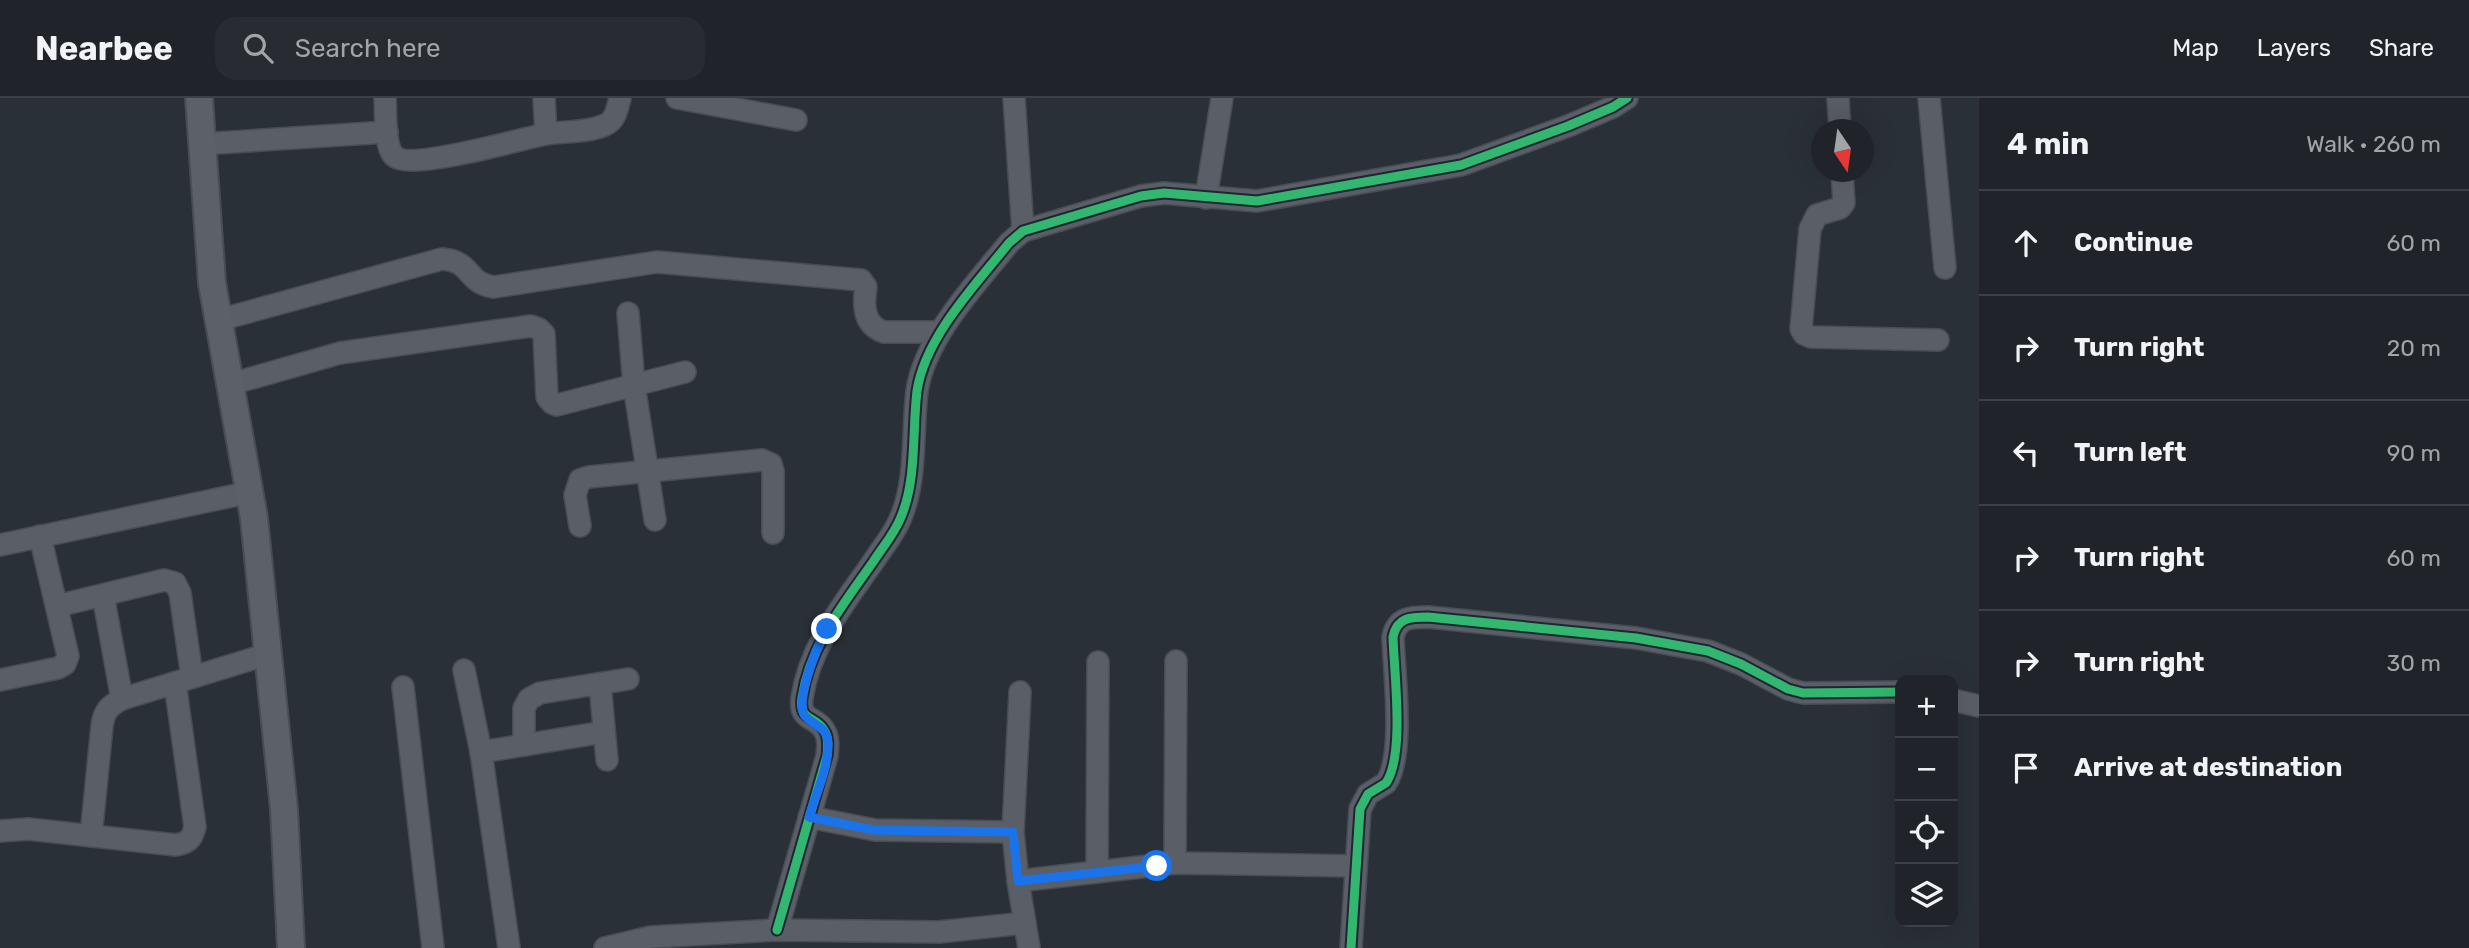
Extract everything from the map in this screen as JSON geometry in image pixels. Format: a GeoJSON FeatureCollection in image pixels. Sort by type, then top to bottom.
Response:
{"type":"FeatureCollection","features":[{"type":"Feature","properties":{"kind":"main road"},"geometry":{"type":"LineString","coordinates":[[198,98],[211,274],[251,492],[284,809],[291,948]]}},
{"type":"Feature","properties":{"kind":"street"},"geometry":{"type":"LineString","coordinates":[[385,98],[390,151],[396,158],[408,161],[450,156],[547,134],[590,129],[613,119],[620,98]]}},
{"type":"Feature","properties":{"kind":"street"},"geometry":{"type":"LineString","coordinates":[[544,98],[547,134]]}},
{"type":"Feature","properties":{"kind":"street"},"geometry":{"type":"LineString","coordinates":[[677,98],[796,120]]}},
{"type":"Feature","properties":{"kind":"street"},"geometry":{"type":"LineString","coordinates":[[1014,98],[1023,231]]}},
{"type":"Feature","properties":{"kind":"street"},"geometry":{"type":"LineString","coordinates":[[1206,198],[1222,98]]}},
{"type":"Feature","properties":{"kind":"street"},"geometry":{"type":"LineString","coordinates":[[777,930],[827,756],[828,741],[825,731],[806,717],[802,710],[818,643],[901,518],[909,492],[918,388],[927,356],[940,332],[1009,243],[1023,231],[1141,196],[1176,193],[1256,201],[1461,165],[1568,126],[1627,98]]}},
{"type":"Feature","properties":{"kind":"street"},"geometry":{"type":"LineString","coordinates":[[1838,98],[1839,119]]}},
{"type":"Feature","properties":{"kind":"street"},"geometry":{"type":"LineString","coordinates":[[1929,98],[1945,268]]}},
{"type":"Feature","properties":{"kind":"street"},"geometry":{"type":"LineString","coordinates":[[201,145],[387,132]]}},
{"type":"Feature","properties":{"kind":"street"},"geometry":{"type":"LineString","coordinates":[[1843,182],[1844,204],[1840,208],[1817,215],[1810,229],[1801,330],[1811,337],[1938,340]]}},
{"type":"Feature","properties":{"kind":"street"},"geometry":{"type":"LineString","coordinates":[[219,320],[442,259],[462,264],[482,286],[494,288],[657,262],[861,281],[866,286],[864,310],[870,324],[877,330],[940,332]]}},
{"type":"Feature","properties":{"kind":"street"},"geometry":{"type":"LineString","coordinates":[[628,313],[634,385],[655,520]]}},
{"type":"Feature","properties":{"kind":"street"},"geometry":{"type":"LineString","coordinates":[[231,384],[340,353],[531,326],[544,334],[547,391],[551,403],[557,405],[685,372]]}},
{"type":"Feature","properties":{"kind":"street"},"geometry":{"type":"LineString","coordinates":[[580,526],[575,495],[580,480],[649,470],[762,460],[771,464],[773,471],[773,533]]}},
{"type":"Feature","properties":{"kind":"street"},"geometry":{"type":"LineString","coordinates":[[0,545],[251,492]]}},
{"type":"Feature","properties":{"kind":"street"},"geometry":{"type":"LineString","coordinates":[[0,680],[58,668],[65,664],[68,656],[40,536]]}},
{"type":"Feature","properties":{"kind":"street"},"geometry":{"type":"LineString","coordinates":[[0,831],[28,829],[176,845],[186,844],[195,827],[180,593],[175,583],[164,580],[57,606]]}},
{"type":"Feature","properties":{"kind":"street"},"geometry":{"type":"LineString","coordinates":[[103,595],[122,699]]}},
{"type":"Feature","properties":{"kind":"street"},"geometry":{"type":"LineString","coordinates":[[1351,948],[1355,866],[1362,802],[1367,794],[1387,783],[1394,762],[1396,733],[1393,637],[1395,627],[1402,620],[1428,617],[1636,638],[1709,651],[1741,664],[1788,689],[1803,693],[1895,692]]}},
{"type":"Feature","properties":{"kind":"street"},"geometry":{"type":"LineString","coordinates":[[91,836],[104,715],[110,706],[122,699],[268,654]]}},
{"type":"Feature","properties":{"kind":"street"},"geometry":{"type":"LineString","coordinates":[[1175,863],[1176,661]]}},
{"type":"Feature","properties":{"kind":"street"},"geometry":{"type":"LineString","coordinates":[[1097,872],[1098,662]]}},
{"type":"Feature","properties":{"kind":"street"},"geometry":{"type":"LineString","coordinates":[[464,670],[481,752],[509,948]]}},
{"type":"Feature","properties":{"kind":"street"},"geometry":{"type":"LineString","coordinates":[[524,745],[524,708],[529,699],[540,693],[628,679]]}},
{"type":"Feature","properties":{"kind":"street"},"geometry":{"type":"LineString","coordinates":[[600,684],[607,760]]}},
{"type":"Feature","properties":{"kind":"street"},"geometry":{"type":"LineString","coordinates":[[404,687],[433,948]]}},
{"type":"Feature","properties":{"kind":"street"},"geometry":{"type":"LineString","coordinates":[[1020,692],[1013,832],[1018,881],[1030,948]]}},
{"type":"Feature","properties":{"kind":"street"},"geometry":{"type":"LineString","coordinates":[[1958,700],[1979,706]]}},
{"type":"Feature","properties":{"kind":"street"},"geometry":{"type":"LineString","coordinates":[[481,752],[604,732]]}},
{"type":"Feature","properties":{"kind":"street"},"geometry":{"type":"LineString","coordinates":[[809,817],[874,830],[1013,832]]}},
{"type":"Feature","properties":{"kind":"street"},"geometry":{"type":"LineString","coordinates":[[1018,881],[1175,863],[1355,866]]}},
{"type":"Feature","properties":{"kind":"street"},"geometry":{"type":"LineString","coordinates":[[605,948],[777,930],[940,940],[1025,923]]}},
{"type":"Feature","properties":{"kind":"cycle path"},"geometry":{"type":"LineString","coordinates":[[777,930],[827,756],[826,733],[820,725],[805,715],[802,706],[812,660],[829,626],[892,535],[901,517],[910,487],[917,391],[930,351],[967,294],[1009,243],[1023,231],[1141,196],[1164,193],[1257,201],[1461,165],[1568,126],[1613,107],[1627,98]]}},
{"type":"Feature","properties":{"kind":"cycle path"},"geometry":{"type":"LineString","coordinates":[[1351,948],[1360,809],[1368,794],[1386,783],[1395,753],[1397,734],[1393,637],[1401,622],[1416,617],[1428,617],[1636,638],[1708,651],[1741,664],[1788,689],[1803,693],[1895,692]]}},
{"type":"Feature","properties":{"kind":"route"},"geometry":{"type":"LineString","coordinates":[[827,629],[818,643],[803,697],[802,710],[806,717],[825,731],[828,741],[827,756],[809,817],[874,830],[1013,832],[1018,881],[1157,866]]}}]}
